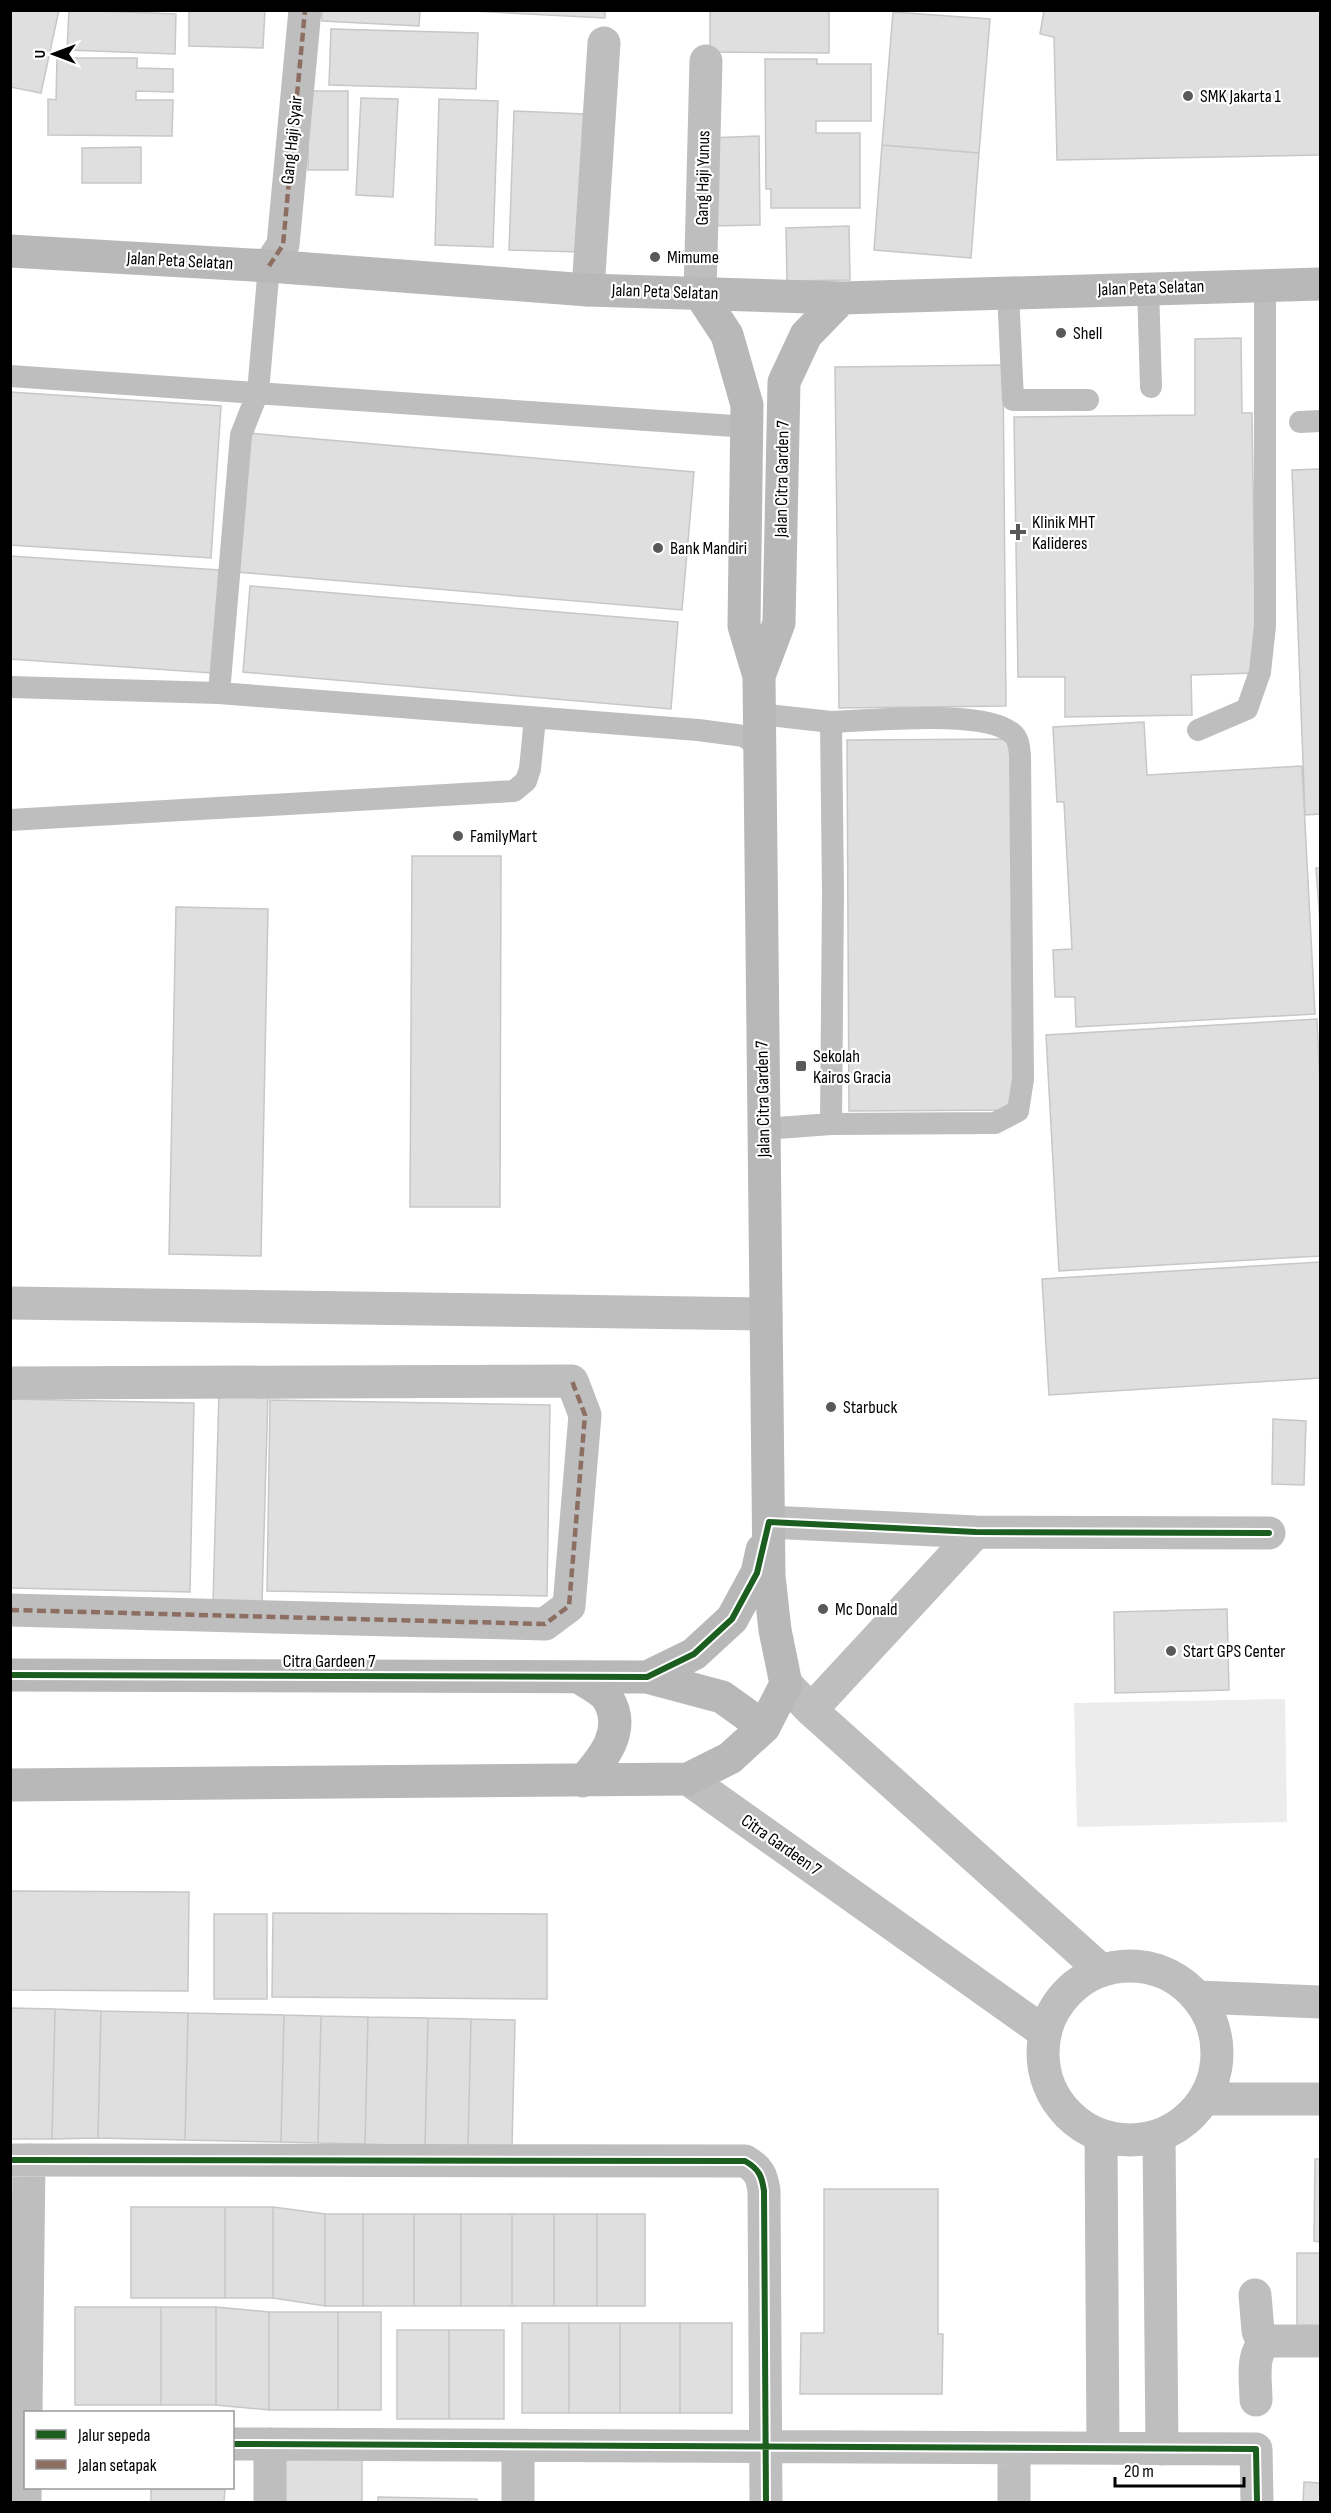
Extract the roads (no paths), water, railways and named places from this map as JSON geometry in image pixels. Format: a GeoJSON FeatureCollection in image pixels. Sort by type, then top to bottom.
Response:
{"type":"FeatureCollection","features":[{"type":"Feature","properties":{"kind":"main road","name":"Jalan Peta Selatan"},"geometry":{"type":"LineString","coordinates":[[10,251],[269,266],[588,290],[842,298],[1320,284]]}},
{"type":"Feature","properties":{"kind":"main road","name":"Jalan Citra Garden 7"},"geometry":{"type":"LineString","coordinates":[[700,294],[727,335],[747,405],[744,626],[759,676],[760,714],[769,1576],[775,1630],[786,1684]]}},
{"type":"Feature","properties":{"kind":"main road","name":"Jalan Citra Garden 7"},"geometry":{"type":"LineString","coordinates":[[759,676],[779,623],[784,382],[806,335],[842,298]]}},
{"type":"Feature","properties":{"kind":"main road","name":"Jalan Citra Garden 7"},"geometry":{"type":"LineString","coordinates":[[647,1677],[694,1654],[732,1619],[757,1573],[769,1522]]}},
{"type":"Feature","properties":{"kind":"main road","name":"Citra Gardeen 7"},"geometry":{"type":"LineString","coordinates":[[10,1675],[647,1677]]}},
{"type":"Feature","properties":{"kind":"main road"},"geometry":{"type":"LineString","coordinates":[[579,1677],[608,1698],[616,1724],[606,1755],[583,1781]]}},
{"type":"Feature","properties":{"kind":"main road"},"geometry":{"type":"LineString","coordinates":[[647,1677],[722,1696],[764,1727]]}},
{"type":"Feature","properties":{"kind":"main road"},"geometry":{"type":"LineString","coordinates":[[10,1785],[688,1779],[730,1758],[764,1727],[786,1684]]}},
{"type":"Feature","properties":{"kind":"street","name":"Gang Haji Syair"},"geometry":{"type":"LineString","coordinates":[[269,266],[283,245],[305,10]]}},
{"type":"Feature","properties":{"kind":"street"},"geometry":{"type":"LineString","coordinates":[[588,290],[604,43]]}},
{"type":"Feature","properties":{"kind":"street","name":"Gang Haji Yunus"},"geometry":{"type":"LineString","coordinates":[[700,294],[706,61]]}},
{"type":"Feature","properties":{"kind":"street"},"geometry":{"type":"LineString","coordinates":[[10,1303],[766,1314]]}},
{"type":"Feature","properties":{"kind":"street"},"geometry":{"type":"LineString","coordinates":[[10,1383],[572,1381],[585,1415],[569,1606],[545,1624],[10,1610]]}},
{"type":"Feature","properties":{"kind":"street"},"geometry":{"type":"LineString","coordinates":[[769,1522],[976,1532],[1269,1533]]}},
{"type":"Feature","properties":{"kind":"street"},"geometry":{"type":"LineString","coordinates":[[812,1710],[976,1532]]}},
{"type":"Feature","properties":{"kind":"street"},"geometry":{"type":"LineString","coordinates":[[786,1684],[1100,1969]]}},
{"type":"Feature","properties":{"kind":"street","name":"Citra Gardeen 7"},"geometry":{"type":"LineString","coordinates":[[688,1779],[1044,2032]]}},
{"type":"Feature","properties":{"kind":"street"},"geometry":{"type":"LineString","coordinates":[[1136,1964],[1170,1974],[1198,1997],[1215,2029],[1217,2066],[1204,2099],[1185,2121],[1159,2136],[1130,2141],[1101,2136],[1065,2113],[1045,2075],[1044,2032],[1064,1994],[1100,1969],[1136,1964]]}},
{"type":"Feature","properties":{"kind":"street"},"geometry":{"type":"LineString","coordinates":[[1198,1997],[1320,2002]]}},
{"type":"Feature","properties":{"kind":"street"},"geometry":{"type":"LineString","coordinates":[[1204,2099],[1320,2099]]}},
{"type":"Feature","properties":{"kind":"street"},"geometry":{"type":"LineString","coordinates":[[1101,2136],[1103,2448]]}},
{"type":"Feature","properties":{"kind":"street"},"geometry":{"type":"LineString","coordinates":[[1159,2136],[1162,2449]]}},
{"type":"Feature","properties":{"kind":"street"},"geometry":{"type":"LineString","coordinates":[[26,2411],[20,2160],[745,2162],[757,2168],[762,2178],[764,2192],[766,2502]]}},
{"type":"Feature","properties":{"kind":"street"},"geometry":{"type":"LineString","coordinates":[[1255,2295],[1258,2331],[1261,2338],[1267,2341],[1320,2341]]}},
{"type":"Feature","properties":{"kind":"street"},"geometry":{"type":"LineString","coordinates":[[1256,2400],[1257,2355],[1260,2347],[1267,2341]]}},
{"type":"Feature","properties":{"kind":"street"},"geometry":{"type":"LineString","coordinates":[[234,2444],[1256,2449],[1257,2502]]}},
{"type":"Feature","properties":{"kind":"street"},"geometry":{"type":"LineString","coordinates":[[270,2444],[270,2502]]}},
{"type":"Feature","properties":{"kind":"street"},"geometry":{"type":"LineString","coordinates":[[518,2446],[518,2502]]}},
{"type":"Feature","properties":{"kind":"street"},"geometry":{"type":"LineString","coordinates":[[1014,2448],[1014,2502]]}},
{"type":"Feature","properties":{"kind":"lane"},"geometry":{"type":"LineString","coordinates":[[219,693],[241,435],[258,392],[269,266]]}},
{"type":"Feature","properties":{"kind":"lane"},"geometry":{"type":"LineString","coordinates":[[1198,730],[1247,709],[1260,672],[1264,626],[1265,285]]}},
{"type":"Feature","properties":{"kind":"lane"},"geometry":{"type":"LineString","coordinates":[[1148,288],[1151,387]]}},
{"type":"Feature","properties":{"kind":"lane"},"geometry":{"type":"LineString","coordinates":[[1008,292],[1013,400],[1088,400]]}},
{"type":"Feature","properties":{"kind":"lane"},"geometry":{"type":"LineString","coordinates":[[10,376],[748,427]]}},
{"type":"Feature","properties":{"kind":"lane"},"geometry":{"type":"LineString","coordinates":[[10,687],[219,693],[698,730],[744,736],[753,743],[759,762]]}},
{"type":"Feature","properties":{"kind":"lane"},"geometry":{"type":"LineString","coordinates":[[760,714],[831,722],[948,718],[981,720],[1003,727],[1014,734],[1018,740],[1020,755],[1023,1079],[1018,1111],[995,1123],[831,1125],[764,1129]]}},
{"type":"Feature","properties":{"kind":"lane"},"geometry":{"type":"LineString","coordinates":[[10,820],[514,791],[526,781],[530,769],[535,718]]}},
{"type":"Feature","properties":{"kind":"lane"},"geometry":{"type":"LineString","coordinates":[[831,722],[833,893],[831,1125]]}},
{"type":"Feature","properties":{"kind":"place","name":"SMK Jakarta 1"},"geometry":{"type":"Point","coordinates":[1188,96]}},
{"type":"Feature","properties":{"kind":"place","name":"Mimume"},"geometry":{"type":"Point","coordinates":[655,257]}},
{"type":"Feature","properties":{"kind":"place","name":"Shell"},"geometry":{"type":"Point","coordinates":[1061,333]}},
{"type":"Feature","properties":{"kind":"place","name":"Klinik MHT Kalideres"},"geometry":{"type":"Point","coordinates":[1018,532]}},
{"type":"Feature","properties":{"kind":"place","name":"Bank Mandiri"},"geometry":{"type":"Point","coordinates":[658,548]}},
{"type":"Feature","properties":{"kind":"place","name":"FamilyMart"},"geometry":{"type":"Point","coordinates":[458,836]}},
{"type":"Feature","properties":{"kind":"place","name":"Sekolah Kairos Gracia"},"geometry":{"type":"Point","coordinates":[801,1066]}},
{"type":"Feature","properties":{"kind":"place","name":"Starbuck"},"geometry":{"type":"Point","coordinates":[831,1407]}},
{"type":"Feature","properties":{"kind":"place","name":"Mc Donald"},"geometry":{"type":"Point","coordinates":[823,1609]}},
{"type":"Feature","properties":{"kind":"place","name":"Start GPS Center"},"geometry":{"type":"Point","coordinates":[1171,1651]}}]}
